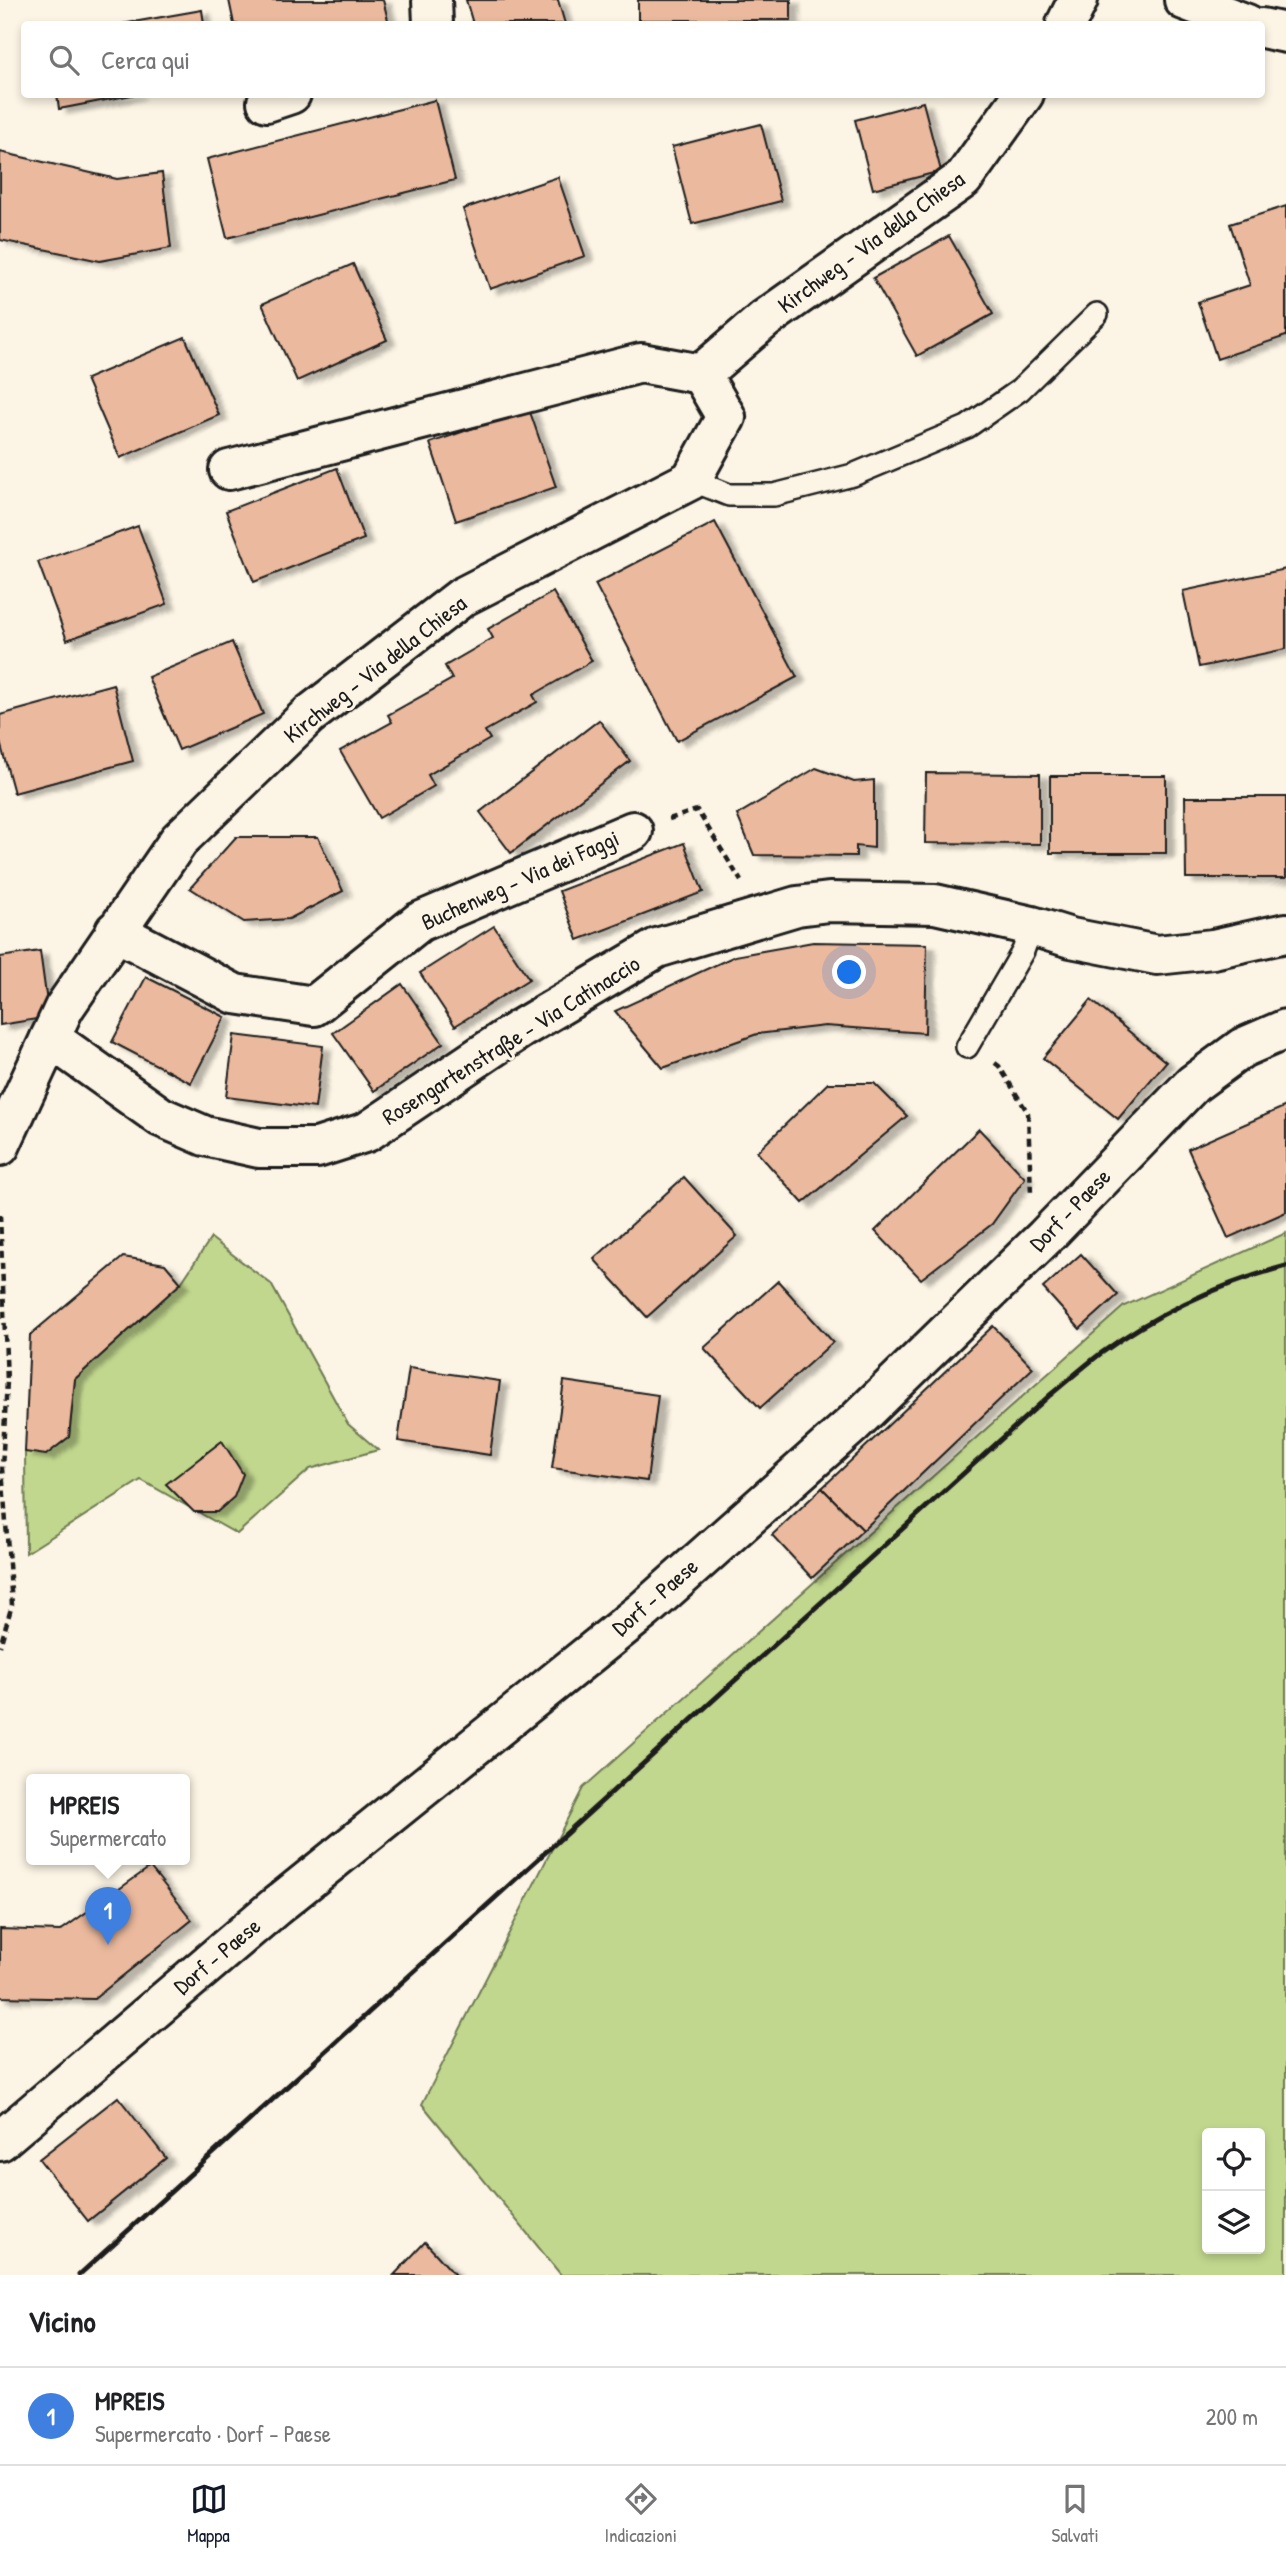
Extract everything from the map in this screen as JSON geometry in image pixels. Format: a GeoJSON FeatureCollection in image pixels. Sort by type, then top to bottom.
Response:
{"type":"FeatureCollection","features":[{"type":"Feature","properties":{"kind":"street"},"geometry":{"type":"LineString","coordinates":[[432,0],[433,21]]}},
{"type":"Feature","properties":{"kind":"street"},"geometry":{"type":"LineString","coordinates":[[1068,21],[1078,0]]}},
{"type":"Feature","properties":{"kind":"street"},"geometry":{"type":"LineString","coordinates":[[1184,0],[1239,21]]}},
{"type":"Feature","properties":{"kind":"street"},"geometry":{"type":"LineString","coordinates":[[1265,29],[1286,33]]}},
{"type":"Feature","properties":{"kind":"street","name":"Kirchweg - Via della Chiesa"},"geometry":{"type":"LineString","coordinates":[[701,374],[765,319],[964,179],[1021,98]]}},
{"type":"Feature","properties":{"kind":"street"},"geometry":{"type":"LineString","coordinates":[[229,470],[641,363],[701,374],[726,417],[691,480]]}},
{"type":"Feature","properties":{"kind":"street","name":"Kirchweg - Via della Chiesa"},"geometry":{"type":"LineString","coordinates":[[0,1146],[28,1063],[179,840],[309,715],[462,597],[691,480]]}},
{"type":"Feature","properties":{"kind":"street","name":"Buchenweg - Via dei Faggi"},"geometry":{"type":"LineString","coordinates":[[115,931],[235,994],[314,1006],[419,922],[633,831]]}},
{"type":"Feature","properties":{"kind":"street","name":"Rosengartenstraße - Via Catinaccio"},"geometry":{"type":"LineString","coordinates":[[28,1063],[205,1136],[259,1148],[317,1148],[367,1132],[520,1029],[657,948],[797,906],[829,902],[935,904],[1032,926],[1071,938],[1157,955],[1213,949],[1286,933]]}},
{"type":"Feature","properties":{"kind":"street","name":"Dorf - Paese"},"geometry":{"type":"LineString","coordinates":[[0,2141],[275,1907],[644,1610],[853,1424],[1045,1237],[1193,1084],[1242,1048],[1286,1029]]}},
{"type":"Feature","properties":{"kind":"lane"},"geometry":{"type":"LineString","coordinates":[[691,480],[729,495],[774,495],[853,475],[967,427],[1020,390],[1097,314]]}},
{"type":"Feature","properties":{"kind":"lane"},"geometry":{"type":"LineString","coordinates":[[967,1047],[1023,951],[1032,926]]}},
{"type":"Feature","properties":{"kind":"path"},"geometry":{"type":"LineString","coordinates":[[698,810],[745,888]]}},
{"type":"Feature","properties":{"kind":"path"},"geometry":{"type":"LineString","coordinates":[[999,1066],[1028,1112],[1031,1206]]}},
{"type":"Feature","properties":{"kind":"path"},"geometry":{"type":"LineString","coordinates":[[0,1215],[6,1381],[2,1468],[12,1605],[0,1646]]}},
{"type":"Feature","properties":{"kind":"green space"},"geometry":{"type":"Polygon","coordinates":[[[1286,1233],[1286,2275],[561,2275],[422,2104],[583,1788],[1124,1306],[1286,1233]]]}},
{"type":"Feature","properties":{"kind":"green space"},"geometry":{"type":"Polygon","coordinates":[[[211,1238],[271,1284],[348,1424],[378,1450],[310,1469],[237,1534],[141,1480],[26,1553],[25,1452],[46,1454],[69,1437],[75,1379],[181,1283],[211,1238]]]}},
{"type":"Feature","properties":{"kind":"building"},"geometry":{"type":"Polygon","coordinates":[[[229,0],[383,0],[388,21],[233,21],[229,0]]]}},
{"type":"Feature","properties":{"kind":"building"},"geometry":{"type":"Polygon","coordinates":[[[466,0],[558,0],[564,21],[472,21],[466,0]]]}},
{"type":"Feature","properties":{"kind":"building"},"geometry":{"type":"Polygon","coordinates":[[[638,0],[791,0],[791,20],[638,20],[638,0]]]}},
{"type":"Feature","properties":{"kind":"building"},"geometry":{"type":"Polygon","coordinates":[[[202,10],[204,21],[139,21],[202,10]]]}},
{"type":"Feature","properties":{"kind":"building"},"geometry":{"type":"Polygon","coordinates":[[[58,98],[116,98],[59,109],[58,98]]]}},
{"type":"Feature","properties":{"kind":"building"},"geometry":{"type":"Polygon","coordinates":[[[435,100],[455,180],[227,238],[207,159],[435,100]]]}},
{"type":"Feature","properties":{"kind":"building"},"geometry":{"type":"Polygon","coordinates":[[[923,102],[941,171],[873,189],[855,120],[923,102]]]}},
{"type":"Feature","properties":{"kind":"building"},"geometry":{"type":"Polygon","coordinates":[[[761,124],[781,201],[692,224],[672,147],[761,124]]]}},
{"type":"Feature","properties":{"kind":"building"},"geometry":{"type":"Polygon","coordinates":[[[0,152],[117,179],[162,173],[171,248],[100,261],[0,240],[0,152]]]}},
{"type":"Feature","properties":{"kind":"building"},"geometry":{"type":"Polygon","coordinates":[[[558,177],[585,256],[490,289],[463,209],[558,177]]]}},
{"type":"Feature","properties":{"kind":"building"},"geometry":{"type":"Polygon","coordinates":[[[1286,206],[1286,336],[1217,359],[1198,302],[1250,285],[1230,224],[1286,206]]]}},
{"type":"Feature","properties":{"kind":"building"},"geometry":{"type":"Polygon","coordinates":[[[949,236],[993,314],[917,356],[873,278],[949,236]]]}},
{"type":"Feature","properties":{"kind":"building"},"geometry":{"type":"Polygon","coordinates":[[[353,264],[387,340],[297,381],[262,304],[353,264]]]}},
{"type":"Feature","properties":{"kind":"building"},"geometry":{"type":"Polygon","coordinates":[[[185,337],[219,415],[120,458],[86,379],[185,337]]]}},
{"type":"Feature","properties":{"kind":"building"},"geometry":{"type":"Polygon","coordinates":[[[529,409],[556,487],[456,521],[430,443],[529,409]]]}},
{"type":"Feature","properties":{"kind":"building"},"geometry":{"type":"Polygon","coordinates":[[[337,468],[364,539],[254,582],[226,511],[337,468]]]}},
{"type":"Feature","properties":{"kind":"building"},"geometry":{"type":"Polygon","coordinates":[[[715,522],[797,677],[677,741],[595,584],[715,522]]]}},
{"type":"Feature","properties":{"kind":"building"},"geometry":{"type":"Polygon","coordinates":[[[138,526],[167,604],[67,640],[38,562],[138,526]]]}},
{"type":"Feature","properties":{"kind":"building"},"geometry":{"type":"Polygon","coordinates":[[[1286,569],[1286,649],[1199,667],[1183,591],[1286,569]]]}},
{"type":"Feature","properties":{"kind":"building"},"geometry":{"type":"Polygon","coordinates":[[[553,592],[592,661],[533,695],[537,702],[485,731],[490,739],[428,775],[434,786],[379,818],[340,751],[392,722],[388,715],[452,679],[445,666],[493,638],[488,629],[553,592]]]}},
{"type":"Feature","properties":{"kind":"building"},"geometry":{"type":"Polygon","coordinates":[[[232,642],[263,714],[179,750],[148,677],[232,642]]]}},
{"type":"Feature","properties":{"kind":"building"},"geometry":{"type":"Polygon","coordinates":[[[113,684],[133,761],[14,793],[0,742],[0,715],[113,684]]]}},
{"type":"Feature","properties":{"kind":"building"},"geometry":{"type":"Polygon","coordinates":[[[599,720],[630,761],[511,853],[480,812],[599,720]]]}},
{"type":"Feature","properties":{"kind":"building"},"geometry":{"type":"Polygon","coordinates":[[[816,768],[854,782],[874,780],[874,848],[856,846],[856,856],[754,855],[737,815],[816,768]]]}},
{"type":"Feature","properties":{"kind":"building"},"geometry":{"type":"Polygon","coordinates":[[[926,773],[1040,774],[1040,844],[925,843],[926,773]]]}},
{"type":"Feature","properties":{"kind":"building"},"geometry":{"type":"Polygon","coordinates":[[[1050,776],[1166,776],[1166,853],[1050,853],[1050,776]]]}},
{"type":"Feature","properties":{"kind":"building"},"geometry":{"type":"Polygon","coordinates":[[[1185,797],[1286,797],[1286,878],[1186,878],[1185,797]]]}},
{"type":"Feature","properties":{"kind":"building"},"geometry":{"type":"Polygon","coordinates":[[[236,837],[318,837],[343,891],[289,919],[244,922],[190,888],[236,837]]]}},
{"type":"Feature","properties":{"kind":"building"},"geometry":{"type":"Polygon","coordinates":[[[684,843],[703,892],[578,940],[559,891],[684,843]]]}},
{"type":"Feature","properties":{"kind":"building"},"geometry":{"type":"Polygon","coordinates":[[[494,926],[529,979],[455,1026],[420,973],[494,926]]]}},
{"type":"Feature","properties":{"kind":"building"},"geometry":{"type":"Polygon","coordinates":[[[813,942],[927,944],[925,1033],[825,1026],[757,1034],[663,1068],[615,1011],[735,956],[813,942]]]}},
{"type":"Feature","properties":{"kind":"building"},"geometry":{"type":"Polygon","coordinates":[[[40,951],[49,1017],[0,1025],[0,957],[40,951]]]}},
{"type":"Feature","properties":{"kind":"building"},"geometry":{"type":"Polygon","coordinates":[[[146,977],[225,1017],[191,1083],[112,1042],[146,977]]]}},
{"type":"Feature","properties":{"kind":"building"},"geometry":{"type":"Polygon","coordinates":[[[402,984],[443,1043],[374,1091],[333,1033],[402,984]]]}},
{"type":"Feature","properties":{"kind":"building"},"geometry":{"type":"Polygon","coordinates":[[[1091,1000],[1166,1062],[1118,1119],[1043,1058],[1091,1000]]]}},
{"type":"Feature","properties":{"kind":"building"},"geometry":{"type":"Polygon","coordinates":[[[234,1035],[323,1046],[315,1108],[226,1097],[234,1035]]]}},
{"type":"Feature","properties":{"kind":"building"},"geometry":{"type":"Polygon","coordinates":[[[828,1083],[874,1083],[907,1116],[803,1203],[757,1152],[828,1083]]]}},
{"type":"Feature","properties":{"kind":"building"},"geometry":{"type":"Polygon","coordinates":[[[1286,1106],[1286,1212],[1228,1238],[1188,1149],[1286,1106]]]}},
{"type":"Feature","properties":{"kind":"building"},"geometry":{"type":"Polygon","coordinates":[[[979,1129],[1025,1178],[992,1224],[921,1279],[875,1231],[979,1129]]]}},
{"type":"Feature","properties":{"kind":"building"},"geometry":{"type":"Polygon","coordinates":[[[684,1177],[737,1236],[647,1317],[594,1259],[684,1177]]]}},
{"type":"Feature","properties":{"kind":"building"},"geometry":{"type":"Polygon","coordinates":[[[1081,1254],[1118,1295],[1080,1329],[1043,1288],[1081,1254]]]}},
{"type":"Feature","properties":{"kind":"building"},"geometry":{"type":"Polygon","coordinates":[[[123,1257],[165,1264],[181,1283],[75,1379],[69,1437],[46,1455],[25,1452],[30,1335],[123,1257]]]}},
{"type":"Feature","properties":{"kind":"building"},"geometry":{"type":"Polygon","coordinates":[[[778,1281],[833,1342],[760,1408],[704,1348],[778,1281]]]}},
{"type":"Feature","properties":{"kind":"building"},"geometry":{"type":"Polygon","coordinates":[[[993,1326],[1033,1368],[863,1530],[822,1488],[993,1326]]]}},
{"type":"Feature","properties":{"kind":"building"},"geometry":{"type":"Polygon","coordinates":[[[409,1368],[500,1381],[490,1455],[398,1441],[409,1368]]]}},
{"type":"Feature","properties":{"kind":"building"},"geometry":{"type":"Polygon","coordinates":[[[564,1381],[658,1395],[647,1481],[552,1468],[564,1381]]]}},
{"type":"Feature","properties":{"kind":"building"},"geometry":{"type":"Polygon","coordinates":[[[222,1441],[243,1474],[234,1497],[217,1512],[194,1512],[166,1484],[222,1441]]]}},
{"type":"Feature","properties":{"kind":"building"},"geometry":{"type":"Polygon","coordinates":[[[822,1488],[863,1530],[812,1578],[772,1535],[822,1488]]]}},
{"type":"Feature","properties":{"kind":"building"},"geometry":{"type":"Polygon","coordinates":[[[150,1867],[192,1920],[94,1999],[0,1997],[0,1929],[60,1931],[150,1867]]]}},
{"type":"Feature","properties":{"kind":"building"},"geometry":{"type":"Polygon","coordinates":[[[118,2097],[166,2158],[88,2221],[39,2159],[118,2097]]]}},
{"type":"Feature","properties":{"kind":"building"},"geometry":{"type":"Polygon","coordinates":[[[425,2242],[455,2275],[394,2275],[425,2242]]]}},
{"type":"Feature","properties":{"kind":"railway"},"geometry":{"type":"LineString","coordinates":[[79,2275],[1050,1395],[1121,1339],[1166,1313],[1213,1291],[1286,1266]]}},
{"type":"Feature","properties":{"kind":"place","name":"MPREIS"},"geometry":{"type":"Point","coordinates":[108,1945]}}]}
